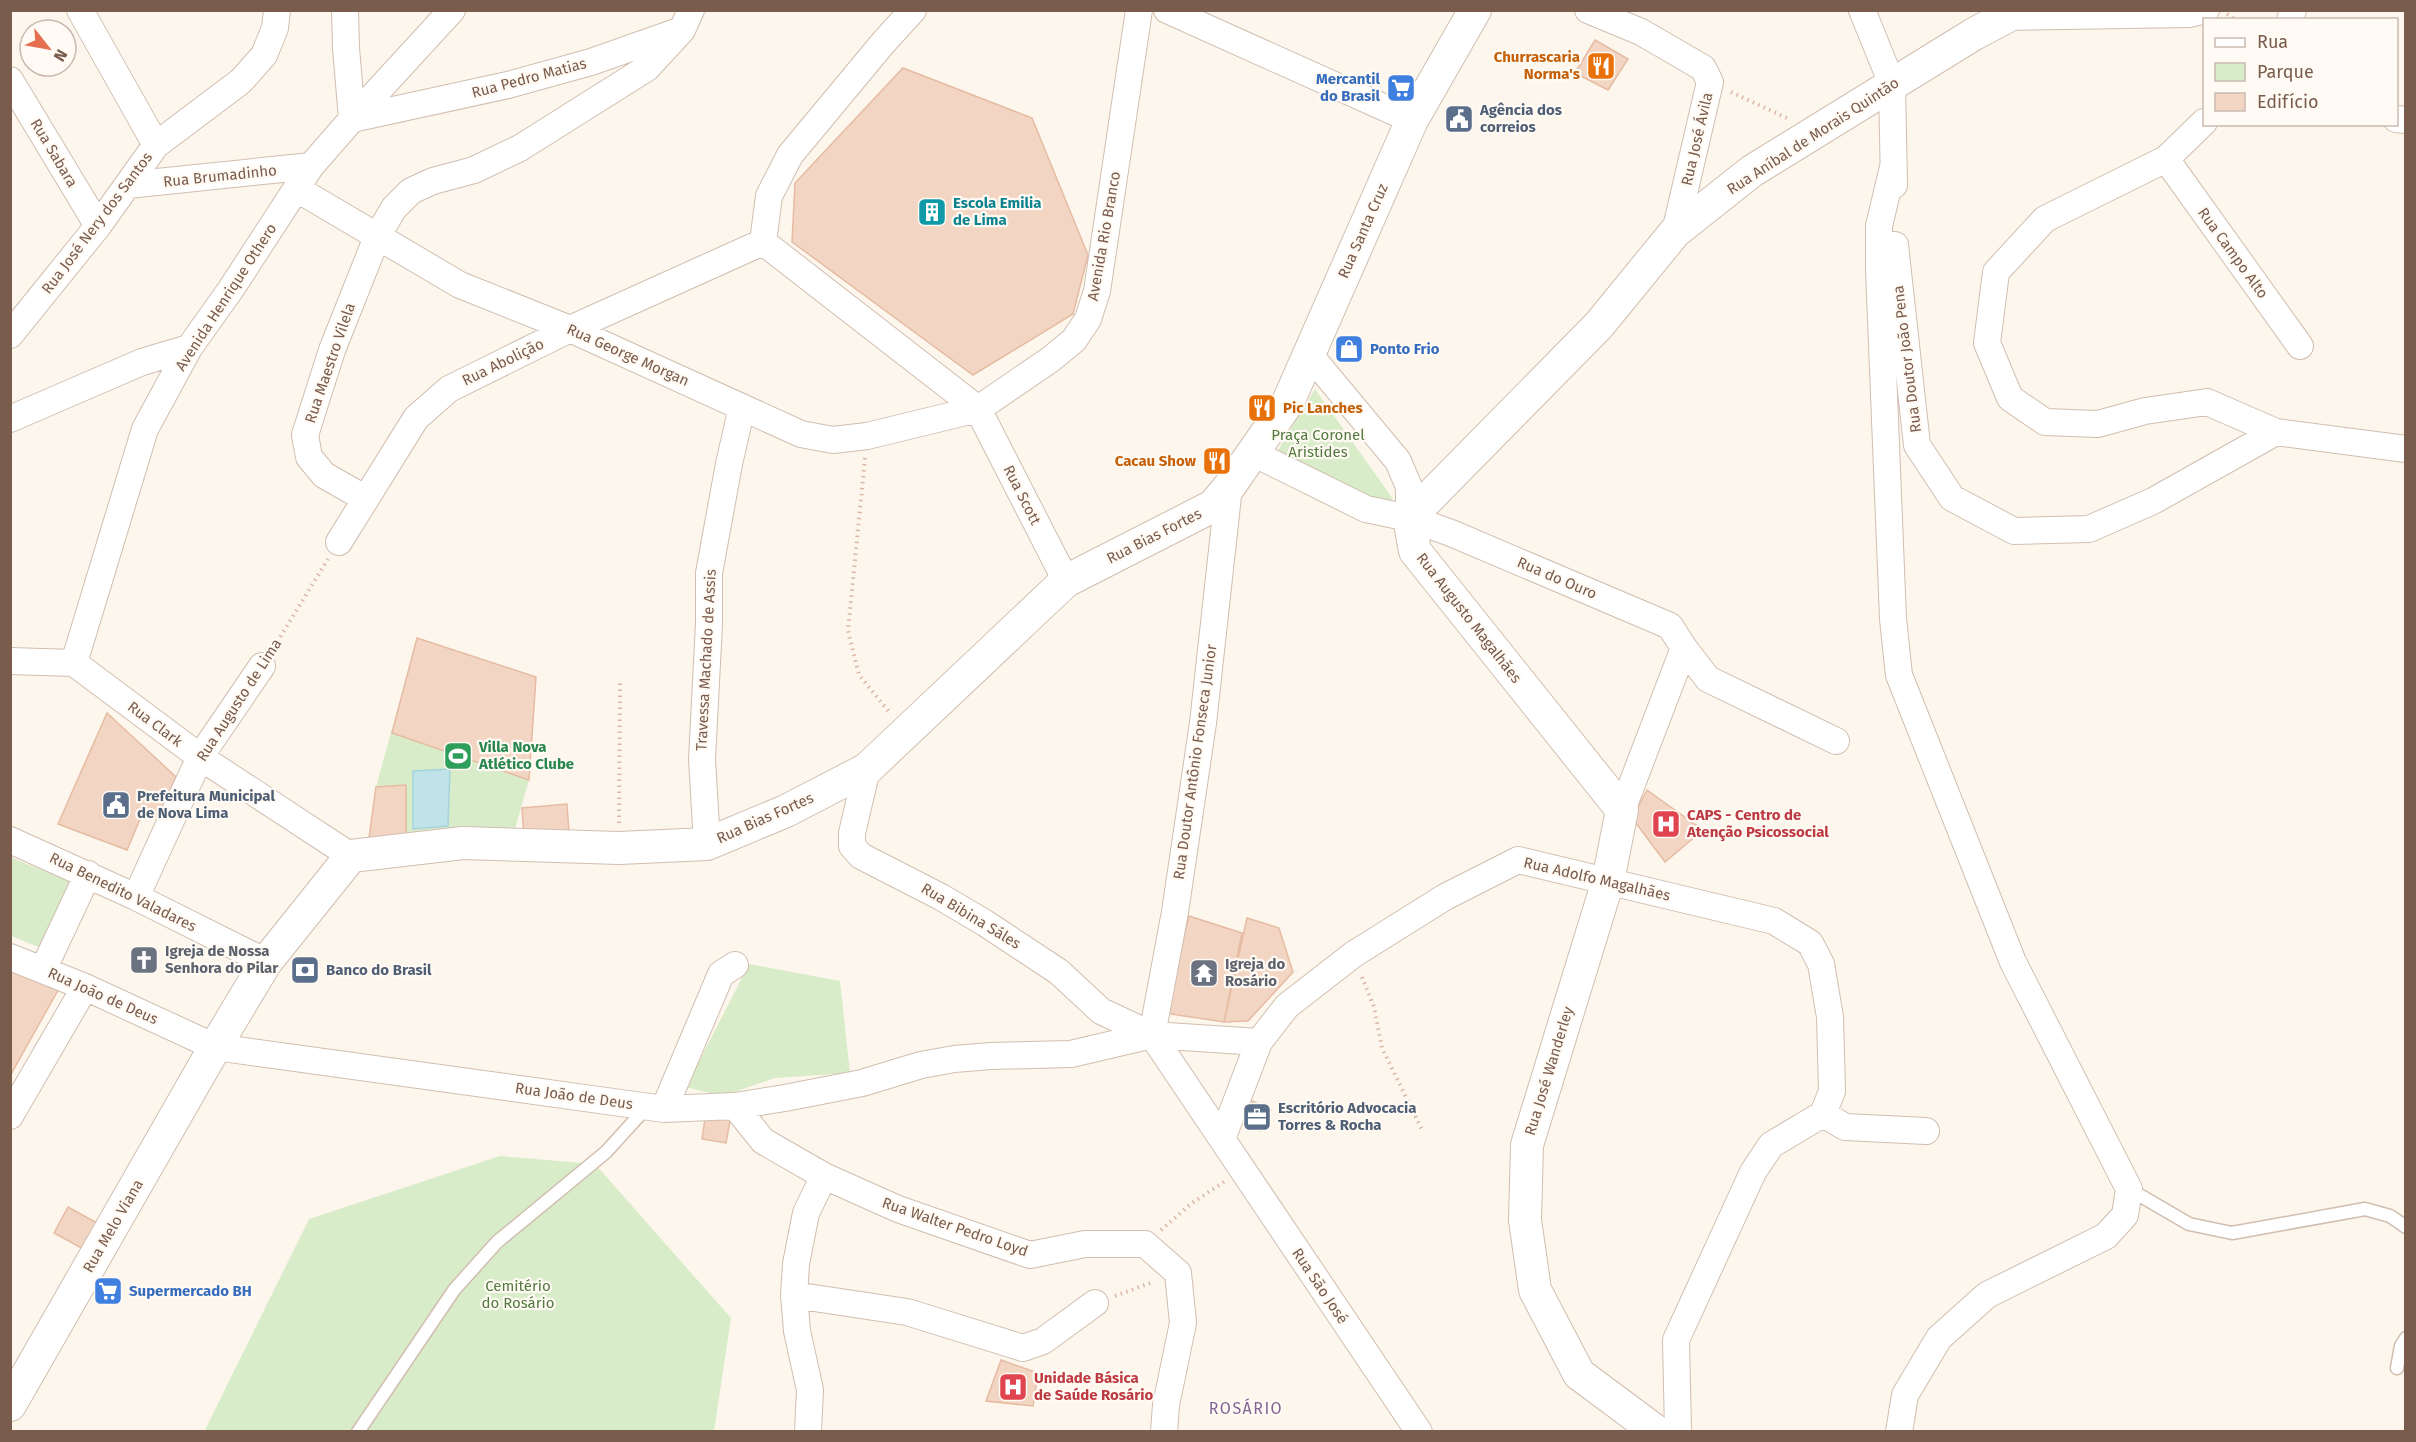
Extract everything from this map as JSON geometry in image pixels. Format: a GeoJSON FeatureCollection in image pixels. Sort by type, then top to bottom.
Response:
{"type":"FeatureCollection","features":[{"type":"Feature","properties":{"kind":"street"},"geometry":{"type":"LineString","coordinates":[[80,10],[156,145]]}},
{"type":"Feature","properties":{"kind":"street","name":"Rua José Nery dos Santos"},"geometry":{"type":"LineString","coordinates":[[10,335],[98,226],[156,145],[241,81],[264,55],[275,28],[277,10]]}},
{"type":"Feature","properties":{"kind":"street"},"geometry":{"type":"LineString","coordinates":[[345,10],[352,119]]}},
{"type":"Feature","properties":{"kind":"street","name":"Avenida Henrique Othero"},"geometry":{"type":"LineString","coordinates":[[74,663],[145,429],[189,348],[231,289],[311,166],[452,10]]}},
{"type":"Feature","properties":{"kind":"street"},"geometry":{"type":"LineString","coordinates":[[913,10],[790,155],[769,196],[763,242],[978,409]]}},
{"type":"Feature","properties":{"kind":"street","name":"Avenida Rio Branco"},"geometry":{"type":"LineString","coordinates":[[978,409],[1051,359],[1074,340],[1088,319],[1097,291],[1139,10]]}},
{"type":"Feature","properties":{"kind":"street"},"geometry":{"type":"LineString","coordinates":[[1167,10],[1412,120]]}},
{"type":"Feature","properties":{"kind":"street","name":"Rua Santa Cruz"},"geometry":{"type":"LineString","coordinates":[[1253,453],[1288,402],[1412,120],[1475,10]]}},
{"type":"Feature","properties":{"kind":"street","name":"Rua José Ávila"},"geometry":{"type":"LineString","coordinates":[[1587,10],[1641,32],[1703,68],[1710,82],[1675,232]]}},
{"type":"Feature","properties":{"kind":"street"},"geometry":{"type":"LineString","coordinates":[[1862,10],[1892,84]]}},
{"type":"Feature","properties":{"kind":"street"},"geometry":{"type":"LineString","coordinates":[[2008,14],[2190,14],[2206,10]]}},
{"type":"Feature","properties":{"kind":"street","name":"Rua Aníbal de Morais Quintão"},"geometry":{"type":"LineString","coordinates":[[1409,519],[1599,325],[1675,232],[1752,171],[2008,14]]}},
{"type":"Feature","properties":{"kind":"street","name":"Rua Pedro Matias"},"geometry":{"type":"LineString","coordinates":[[352,119],[508,85],[591,62],[687,20]]}},
{"type":"Feature","properties":{"kind":"street","name":"Rua Maestro Vilela"},"geometry":{"type":"LineString","coordinates":[[366,499],[324,475],[309,457],[305,435],[332,350],[377,237],[394,208],[411,191],[433,181],[474,170],[520,148],[647,68],[687,20]]}},
{"type":"Feature","properties":{"kind":"street","name":"Rua Sabara"},"geometry":{"type":"LineString","coordinates":[[10,80],[98,226]]}},
{"type":"Feature","properties":{"kind":"street","name":"Rua Doutor João Pena"},"geometry":{"type":"LineString","coordinates":[[1892,84],[1895,262],[1917,445],[1952,498],[2014,531],[2089,529],[2153,501],[2276,432]]}},
{"type":"Feature","properties":{"kind":"street"},"geometry":{"type":"LineString","coordinates":[[2203,124],[2166,159],[2045,219],[1996,272],[1987,343],[2010,398],[2045,422],[2098,424],[2145,411],[2207,402],[2276,432],[2406,449]]}},
{"type":"Feature","properties":{"kind":"street","name":"Rua Campo Alto"},"geometry":{"type":"LineString","coordinates":[[2166,159],[2300,346]]}},
{"type":"Feature","properties":{"kind":"street","name":"Rua Brumadinho"},"geometry":{"type":"LineString","coordinates":[[128,185],[311,166]]}},
{"type":"Feature","properties":{"kind":"street"},"geometry":{"type":"LineString","coordinates":[[1893,167],[1879,226],[1879,270],[1893,619],[1899,675],[2013,962],[2129,1188],[2125,1215],[2106,1236],[1987,1295],[1939,1338],[1905,1395],[1899,1431]]}},
{"type":"Feature","properties":{"kind":"street","name":"Rua George Morgan"},"geometry":{"type":"LineString","coordinates":[[297,189],[460,285],[570,329],[801,434],[833,440],[867,436],[978,409]]}},
{"type":"Feature","properties":{"kind":"street","name":"Rua Abolição"},"geometry":{"type":"LineString","coordinates":[[339,542],[416,418],[449,389],[570,329],[763,242]]}},
{"type":"Feature","properties":{"kind":"street"},"geometry":{"type":"LineString","coordinates":[[10,419],[142,362],[189,348]]}},
{"type":"Feature","properties":{"kind":"street","name":"Rua Augusto Magalhães"},"geometry":{"type":"LineString","coordinates":[[1309,354],[1398,461],[1409,487],[1409,519],[1415,551],[1622,810]]}},
{"type":"Feature","properties":{"kind":"street","name":"Travessa Machado de Assis"},"geometry":{"type":"LineString","coordinates":[[707,844],[702,759],[709,624],[709,573],[742,408]]}},
{"type":"Feature","properties":{"kind":"street","name":"Rua Scott"},"geometry":{"type":"LineString","coordinates":[[978,409],[1066,581]]}},
{"type":"Feature","properties":{"kind":"street","name":"Rua do Ouro"},"geometry":{"type":"LineString","coordinates":[[1253,453],[1366,509],[1409,519],[1451,533],[1670,626],[1708,679],[1836,741]]}},
{"type":"Feature","properties":{"kind":"street","name":"Rua Bias Fortes"},"geometry":{"type":"LineString","coordinates":[[351,856],[463,843],[619,848],[707,844],[786,811],[867,769],[1066,581],[1213,506],[1253,453]]}},
{"type":"Feature","properties":{"kind":"street","name":"Rua Doutor Antônio Fonseca Junior"},"geometry":{"type":"LineString","coordinates":[[1152,1035],[1175,912],[1203,723],[1229,487]]}},
{"type":"Feature","properties":{"kind":"street"},"geometry":{"type":"LineString","coordinates":[[1608,881],[1622,810],[1684,648]]}},
{"type":"Feature","properties":{"kind":"street"},"geometry":{"type":"LineString","coordinates":[[10,661],[74,663]]}},
{"type":"Feature","properties":{"kind":"street","name":"Rua Clark"},"geometry":{"type":"LineString","coordinates":[[74,663],[200,757],[351,856]]}},
{"type":"Feature","properties":{"kind":"street","name":"Rua Augusto de Lima"},"geometry":{"type":"LineString","coordinates":[[136,897],[200,757],[262,666]]}},
{"type":"Feature","properties":{"kind":"street","name":"Rua Bibina Sáles"},"geometry":{"type":"LineString","coordinates":[[867,769],[852,833],[852,846],[861,856],[941,897],[984,923],[1059,972],[1101,1011],[1152,1035]]}},
{"type":"Feature","properties":{"kind":"street","name":"Rua Benedito Valadares"},"geometry":{"type":"LineString","coordinates":[[10,840],[88,874],[260,959]]}},
{"type":"Feature","properties":{"kind":"street"},"geometry":{"type":"LineString","coordinates":[[209,1044],[260,959],[351,856]]}},
{"type":"Feature","properties":{"kind":"street","name":"Rua Adolfo Magalhães"},"geometry":{"type":"LineString","coordinates":[[1222,1139],[1259,1042],[1287,1006],[1354,954],[1445,897],[1518,860],[1774,921],[1810,943],[1821,964],[1830,1017],[1832,1091],[1823,1114]]}},
{"type":"Feature","properties":{"kind":"street"},"geometry":{"type":"LineString","coordinates":[[43,970],[88,874]]}},
{"type":"Feature","properties":{"kind":"street","name":"Rua José Wanderley"},"geometry":{"type":"LineString","coordinates":[[1608,881],[1527,1145],[1525,1220],[1535,1290],[1579,1374],[1657,1431]]}},
{"type":"Feature","properties":{"kind":"street","name":"Rua João de Deus"},"geometry":{"type":"LineString","coordinates":[[10,957],[86,987],[209,1044],[656,1108],[735,1106],[862,1083],[921,1065],[954,1059],[1071,1054],[1152,1035]]}},
{"type":"Feature","properties":{"kind":"street"},"geometry":{"type":"LineString","coordinates":[[656,1108],[721,974],[735,965]]}},
{"type":"Feature","properties":{"kind":"street"},"geometry":{"type":"LineString","coordinates":[[10,1116],[86,987]]}},
{"type":"Feature","properties":{"kind":"street"},"geometry":{"type":"LineString","coordinates":[[1152,1035],[1259,1042]]}},
{"type":"Feature","properties":{"kind":"street","name":"Rua São José"},"geometry":{"type":"LineString","coordinates":[[1152,1035],[1419,1431]]}},
{"type":"Feature","properties":{"kind":"street","name":"Rua Melo Viana"},"geometry":{"type":"LineString","coordinates":[[10,1405],[209,1044]]}},
{"type":"Feature","properties":{"kind":"street","name":"Rua Walter Pedro Loyd"},"geometry":{"type":"LineString","coordinates":[[735,1106],[764,1141],[824,1176],[898,1209],[1030,1255],[1086,1244],[1144,1244]]}},
{"type":"Feature","properties":{"kind":"street"},"geometry":{"type":"LineString","coordinates":[[1678,1431],[1676,1340],[1753,1172],[1771,1145],[1823,1114],[1845,1127],[1926,1131]]}},
{"type":"Feature","properties":{"kind":"street"},"geometry":{"type":"LineString","coordinates":[[808,1431],[810,1390],[797,1330],[794,1295],[796,1264],[806,1213],[824,1176]]}},
{"type":"Feature","properties":{"kind":"street"},"geometry":{"type":"LineString","coordinates":[[1144,1244],[1178,1273],[1183,1323],[1166,1405],[1164,1431]]}},
{"type":"Feature","properties":{"kind":"street"},"geometry":{"type":"LineString","coordinates":[[794,1295],[907,1312],[1023,1348],[1044,1341],[1095,1303]]}},
{"type":"Feature","properties":{"kind":"lane"},"geometry":{"type":"LineString","coordinates":[[358,1431],[454,1290],[497,1242],[656,1108]]}},
{"type":"Feature","properties":{"kind":"lane"},"geometry":{"type":"LineString","coordinates":[[2129,1188],[2189,1224],[2232,1233],[2365,1209],[2390,1216],[2406,1227]]}},
{"type":"Feature","properties":{"kind":"lane"},"geometry":{"type":"LineString","coordinates":[[2397,1368],[2401,1346],[2406,1338]]}},
{"type":"Feature","properties":{"kind":"path"},"geometry":{"type":"LineString","coordinates":[[1710,82],[1817,132]]}},
{"type":"Feature","properties":{"kind":"path"},"geometry":{"type":"LineString","coordinates":[[867,436],[848,631],[859,675],[906,732]]}},
{"type":"Feature","properties":{"kind":"path","name":"Rua Augusto de Lima"},"geometry":{"type":"LineString","coordinates":[[262,666],[339,542]]}},
{"type":"Feature","properties":{"kind":"path"},"geometry":{"type":"LineString","coordinates":[[619,848],[620,682]]}},
{"type":"Feature","properties":{"kind":"path"},"geometry":{"type":"LineString","coordinates":[[1354,954],[1374,1007],[1383,1048],[1423,1132]]}},
{"type":"Feature","properties":{"kind":"path"},"geometry":{"type":"LineString","coordinates":[[1144,1244],[1192,1203],[1242,1169]]}},
{"type":"Feature","properties":{"kind":"path"},"geometry":{"type":"LineString","coordinates":[[1095,1303],[1178,1273]]}},
{"type":"Feature","properties":{"kind":"green space","name":"Praça Coronel Aristides"},"geometry":{"type":"Polygon","coordinates":[[[1315,389],[1393,499],[1380,504],[1275,455],[1315,389]]]}},
{"type":"Feature","properties":{"kind":"green space","name":"Villa Nova Atlético Clube"},"geometry":{"type":"Polygon","coordinates":[[[417,638],[536,677],[529,780],[514,832],[369,838],[376,787],[417,638]]]}},
{"type":"Feature","properties":{"kind":"green space"},"geometry":{"type":"Polygon","coordinates":[[[10,857],[73,883],[44,949],[11,936],[10,857]]]}},
{"type":"Feature","properties":{"kind":"green space"},"geometry":{"type":"Polygon","coordinates":[[[749,964],[840,981],[850,1073],[775,1078],[722,1096],[686,1087],[749,964]]]}},
{"type":"Feature","properties":{"kind":"green space","name":"Cemitério do Rosário"},"geometry":{"type":"Polygon","coordinates":[[[500,1156],[595,1164],[731,1318],[714,1431],[204,1432],[309,1219],[500,1156]]]}},
{"type":"Feature","properties":{"kind":"water"},"geometry":{"type":"Polygon","coordinates":[[[450,769],[448,826],[413,829],[413,771],[450,769]]]}},
{"type":"Feature","properties":{"kind":"building","name":"Churrascaria Norma's"},"geometry":{"type":"Polygon","coordinates":[[[1595,40],[1628,59],[1608,90],[1575,73],[1595,40]]]}},
{"type":"Feature","properties":{"kind":"building","name":"Escola Emilia de Lima"},"geometry":{"type":"Polygon","coordinates":[[[903,68],[1032,118],[1088,255],[1073,314],[973,375],[792,242],[795,183],[903,68]]]}},
{"type":"Feature","properties":{"kind":"building"},"geometry":{"type":"Polygon","coordinates":[[[417,638],[536,677],[529,780],[392,733],[417,638]]]}},
{"type":"Feature","properties":{"kind":"building"},"geometry":{"type":"Polygon","coordinates":[[[107,713],[176,777],[158,817],[143,812],[127,850],[58,824],[107,713]]]}},
{"type":"Feature","properties":{"kind":"building"},"geometry":{"type":"Polygon","coordinates":[[[406,785],[406,836],[369,838],[376,787],[406,785]]]}},
{"type":"Feature","properties":{"kind":"building","name":"CAPS - Centro de Atenção Psicossocial"},"geometry":{"type":"Polygon","coordinates":[[[1647,790],[1703,830],[1665,862],[1632,818],[1647,790]]]}},
{"type":"Feature","properties":{"kind":"building"},"geometry":{"type":"Polygon","coordinates":[[[567,804],[569,833],[524,838],[522,808],[567,804]]]}},
{"type":"Feature","properties":{"kind":"building","name":"Igreja do Rosário"},"geometry":{"type":"Polygon","coordinates":[[[1189,916],[1242,933],[1224,1022],[1164,1013],[1189,916]]]}},
{"type":"Feature","properties":{"kind":"building"},"geometry":{"type":"Polygon","coordinates":[[[1247,918],[1279,928],[1293,972],[1248,1021],[1224,1022],[1247,918]]]}},
{"type":"Feature","properties":{"kind":"building"},"geometry":{"type":"Polygon","coordinates":[[[10,960],[62,983],[10,1076],[10,960]]]}},
{"type":"Feature","properties":{"kind":"building"},"geometry":{"type":"Polygon","coordinates":[[[1248,1099],[1271,1110],[1261,1131],[1239,1119],[1248,1099]]]}},
{"type":"Feature","properties":{"kind":"building"},"geometry":{"type":"Polygon","coordinates":[[[706,1112],[731,1116],[726,1143],[702,1139],[706,1112]]]}},
{"type":"Feature","properties":{"kind":"building"},"geometry":{"type":"Polygon","coordinates":[[[68,1207],[99,1224],[85,1250],[54,1233],[68,1207]]]}},
{"type":"Feature","properties":{"kind":"building","name":"Unidade Básica de Saúde Rosário"},"geometry":{"type":"Polygon","coordinates":[[[1001,1360],[1038,1373],[1033,1406],[986,1401],[1001,1360]]]}},
{"type":"Feature","properties":{"kind":"place","name":"Churrascaria Norma's"},"geometry":{"type":"Point","coordinates":[1601,66]}},
{"type":"Feature","properties":{"kind":"place","name":"Mercantil do Brasil"},"geometry":{"type":"Point","coordinates":[1401,88]}},
{"type":"Feature","properties":{"kind":"place","name":"Agência dos correios"},"geometry":{"type":"Point","coordinates":[1459,119]}},
{"type":"Feature","properties":{"kind":"place","name":"Escola Emilia de Lima"},"geometry":{"type":"Point","coordinates":[932,212]}},
{"type":"Feature","properties":{"kind":"place","name":"Ponto Frio"},"geometry":{"type":"Point","coordinates":[1349,349]}},
{"type":"Feature","properties":{"kind":"place","name":"Pic Lanches"},"geometry":{"type":"Point","coordinates":[1262,408]}},
{"type":"Feature","properties":{"kind":"place","name":"Cacau Show"},"geometry":{"type":"Point","coordinates":[1217,461]}},
{"type":"Feature","properties":{"kind":"place","name":"Villa Nova Atlético Clube"},"geometry":{"type":"Point","coordinates":[458,756]}},
{"type":"Feature","properties":{"kind":"place","name":"Prefeitura Municipal de Nova Lima"},"geometry":{"type":"Point","coordinates":[116,805]}},
{"type":"Feature","properties":{"kind":"place","name":"CAPS - Centro de Atenção Psicossocial"},"geometry":{"type":"Point","coordinates":[1666,824]}},
{"type":"Feature","properties":{"kind":"place","name":"Igreja de Nossa Senhora do Pilar"},"geometry":{"type":"Point","coordinates":[144,960]}},
{"type":"Feature","properties":{"kind":"place","name":"Banco do Brasil"},"geometry":{"type":"Point","coordinates":[305,970]}},
{"type":"Feature","properties":{"kind":"place","name":"Igreja do Rosário"},"geometry":{"type":"Point","coordinates":[1204,973]}},
{"type":"Feature","properties":{"kind":"place","name":"Escritório Advocacia Torres & Rocha"},"geometry":{"type":"Point","coordinates":[1257,1117]}},
{"type":"Feature","properties":{"kind":"place","name":"Supermercado BH"},"geometry":{"type":"Point","coordinates":[108,1291]}},
{"type":"Feature","properties":{"kind":"place","name":"Unidade Básica de Saúde Rosário"},"geometry":{"type":"Point","coordinates":[1013,1387]}},
{"type":"Feature","properties":{"kind":"district","name":"ROSÁRIO"},"geometry":{"type":"Point","coordinates":[1246,1408]}}]}
